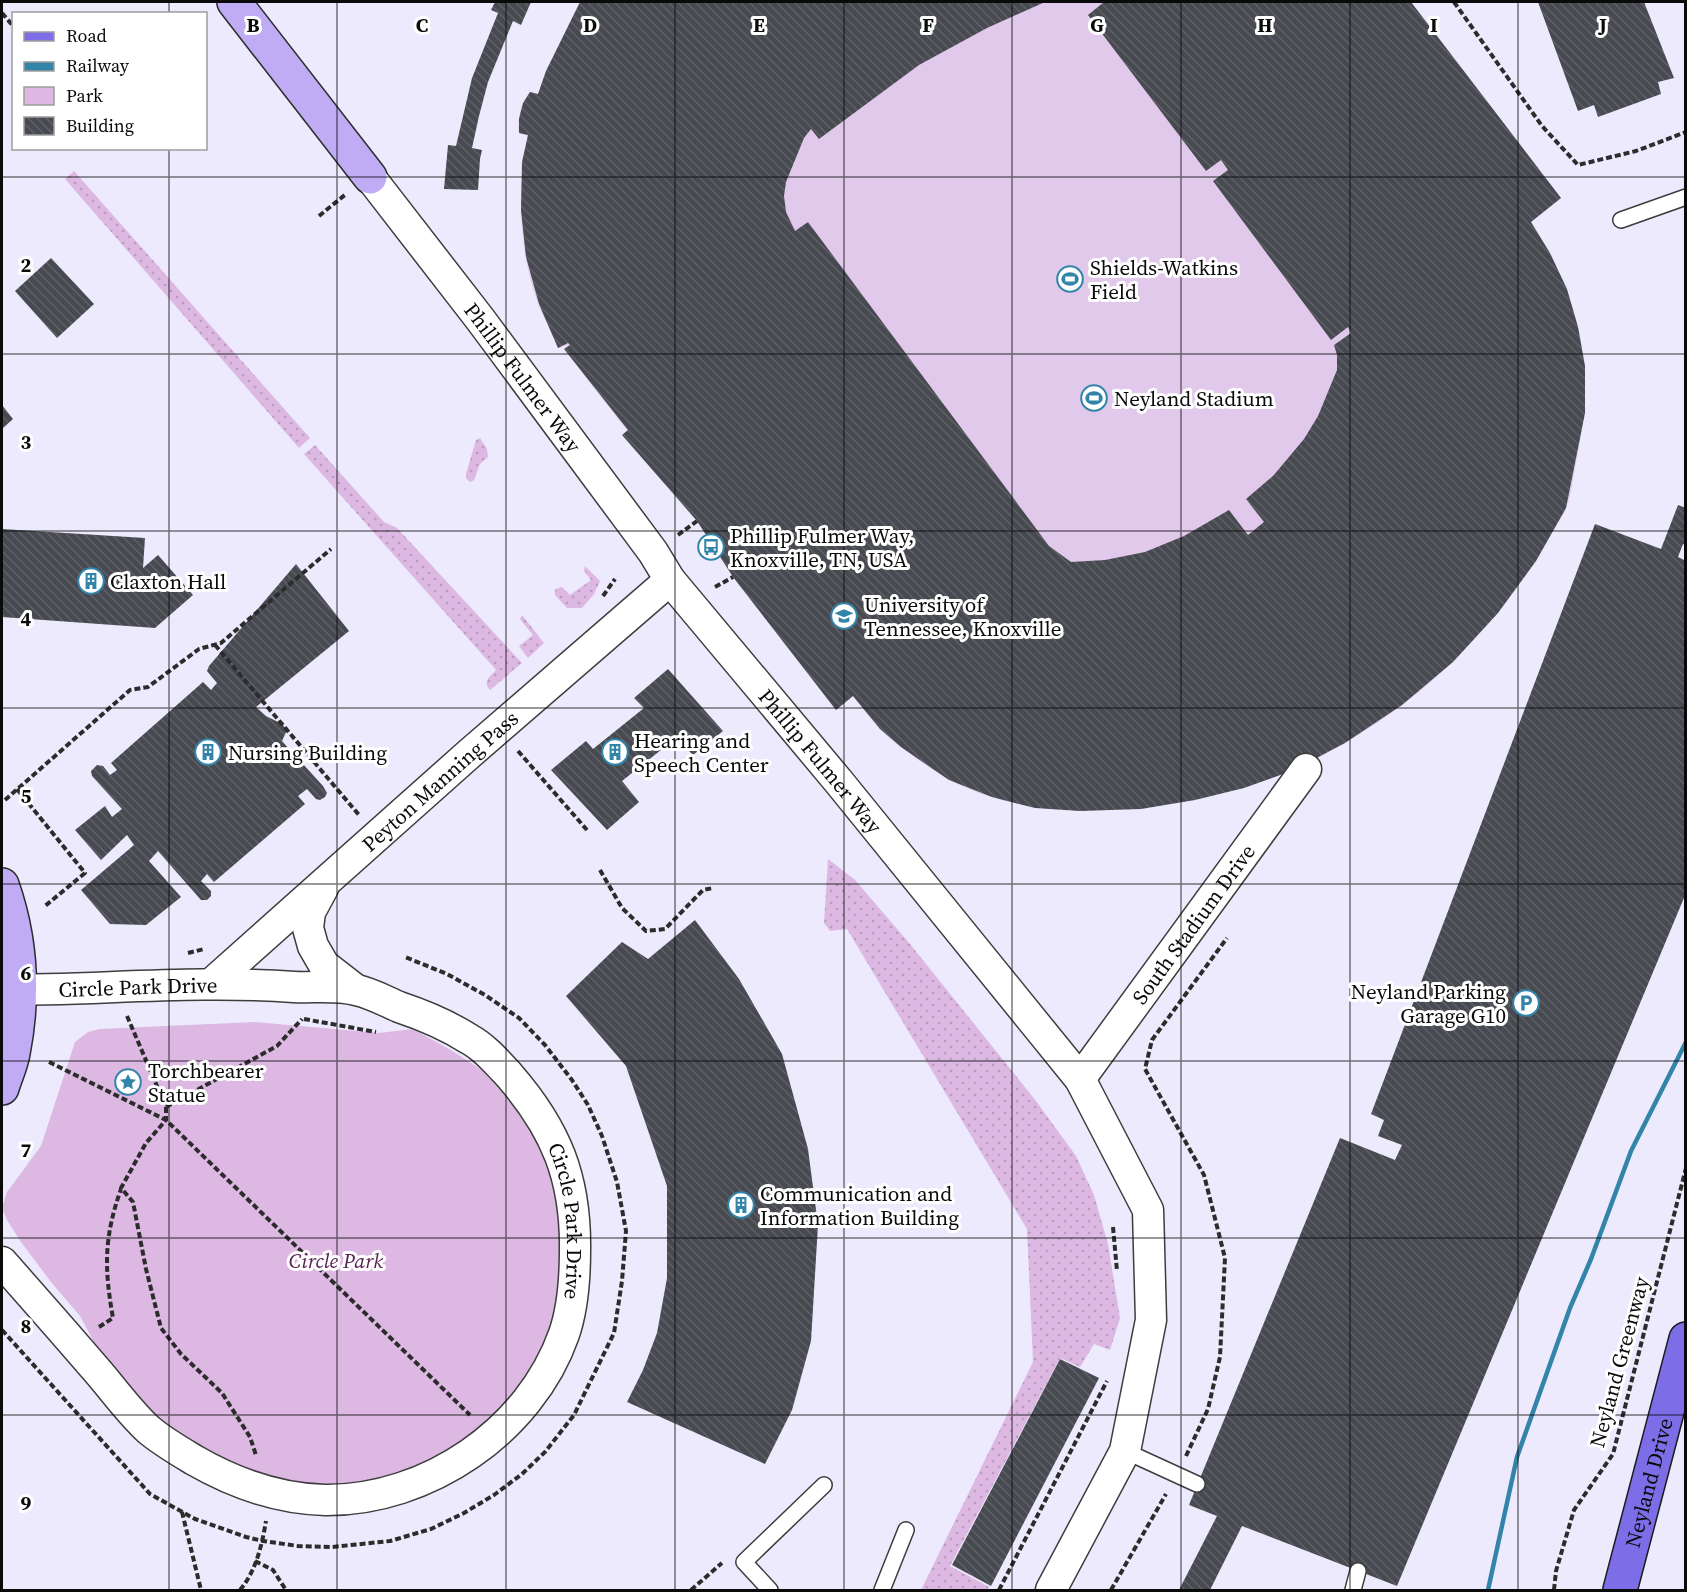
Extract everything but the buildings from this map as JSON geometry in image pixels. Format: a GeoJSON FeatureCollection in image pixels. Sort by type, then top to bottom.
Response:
{"type":"FeatureCollection","features":[{"type":"Feature","properties":{"kind":"main road","name":"Neyland Drive"},"geometry":{"type":"LineString","coordinates":[[1620,1590],[1686,1339]]}},
{"type":"Feature","properties":{"kind":"street","name":"Phillip Fulmer Way"},"geometry":{"type":"LineString","coordinates":[[234,2],[487,328],[653,552],[670,580],[839,782],[1080,1079],[1148,1210],[1151,1320],[1125,1450],[1051,1590]]}},
{"type":"Feature","properties":{"kind":"street","name":"Peyton Manning Pass"},"geometry":{"type":"LineString","coordinates":[[211,984],[670,580]]}},
{"type":"Feature","properties":{"kind":"street","name":"South Stadium Drive"},"geometry":{"type":"LineString","coordinates":[[1080,1079],[1306,769]]}},
{"type":"Feature","properties":{"kind":"street"},"geometry":{"type":"LineString","coordinates":[[326,882],[310,912],[308,928],[313,946],[324,965],[355,989]]}},
{"type":"Feature","properties":{"kind":"street"},"geometry":{"type":"LineString","coordinates":[[2,885],[11,912],[19,959],[11,990],[13,1055],[2,1088]]}},
{"type":"Feature","properties":{"kind":"street","name":"Circle Park Drive"},"geometry":{"type":"LineString","coordinates":[[2,1262],[148,1429],[191,1458],[238,1482],[278,1494],[325,1500],[365,1496],[407,1485],[449,1467],[505,1426],[538,1385],[564,1333],[572,1299],[575,1266],[576,1234],[571,1195],[562,1160],[549,1129],[526,1095],[500,1065],[472,1040],[413,1011],[355,989],[211,984],[11,990]]}},
{"type":"Feature","properties":{"kind":"lane"},"geometry":{"type":"LineString","coordinates":[[1621,220],[1686,197]]}},
{"type":"Feature","properties":{"kind":"lane"},"geometry":{"type":"LineString","coordinates":[[1125,1450],[1197,1484]]}},
{"type":"Feature","properties":{"kind":"lane"},"geometry":{"type":"LineString","coordinates":[[770,1590],[744,1562],[824,1485]]}},
{"type":"Feature","properties":{"kind":"lane"},"geometry":{"type":"LineString","coordinates":[[882,1590],[906,1530]]}},
{"type":"Feature","properties":{"kind":"lane"},"geometry":{"type":"LineString","coordinates":[[1353,1590],[1358,1571]]}},
{"type":"Feature","properties":{"kind":"path"},"geometry":{"type":"LineString","coordinates":[[1454,2],[1542,126],[1578,165],[1636,151],[1686,132]]}},
{"type":"Feature","properties":{"kind":"path"},"geometry":{"type":"LineString","coordinates":[[2,13],[12,25]]}},
{"type":"Feature","properties":{"kind":"path"},"geometry":{"type":"LineString","coordinates":[[319,216],[341,198]]}},
{"type":"Feature","properties":{"kind":"path"},"geometry":{"type":"LineString","coordinates":[[676,536],[697,521]]}},
{"type":"Feature","properties":{"kind":"path"},"geometry":{"type":"LineString","coordinates":[[5,800],[130,690],[148,687],[199,649],[221,643],[331,549]]}},
{"type":"Feature","properties":{"kind":"path"},"geometry":{"type":"LineString","coordinates":[[602,598],[615,579]]}},
{"type":"Feature","properties":{"kind":"path"},"geometry":{"type":"LineString","coordinates":[[215,645],[359,815]]}},
{"type":"Feature","properties":{"kind":"path"},"geometry":{"type":"LineString","coordinates":[[499,729],[587,830]]}},
{"type":"Feature","properties":{"kind":"path"},"geometry":{"type":"LineString","coordinates":[[17,789],[85,873],[45,906]]}},
{"type":"Feature","properties":{"kind":"path"},"geometry":{"type":"LineString","coordinates":[[351,823],[368,808]]}},
{"type":"Feature","properties":{"kind":"path"},"geometry":{"type":"LineString","coordinates":[[600,870],[622,908],[646,931],[665,929],[703,890],[713,888]]}},
{"type":"Feature","properties":{"kind":"path"},"geometry":{"type":"LineString","coordinates":[[1111,1590],[1177,1475],[1208,1409],[1220,1357],[1225,1258],[1204,1175],[1145,1069],[1152,1040],[1227,938]]}},
{"type":"Feature","properties":{"kind":"path"},"geometry":{"type":"LineString","coordinates":[[184,954],[206,948]]}},
{"type":"Feature","properties":{"kind":"path"},"geometry":{"type":"LineString","coordinates":[[2,1330],[150,1494],[195,1519],[263,1541],[298,1546],[332,1547],[390,1541],[431,1529],[474,1507],[522,1474],[545,1452],[574,1415],[614,1333],[622,1281],[626,1231],[617,1182],[602,1136],[588,1105],[545,1045],[519,1018],[485,995],[447,974],[405,957]]}},
{"type":"Feature","properties":{"kind":"path"},"geometry":{"type":"LineString","coordinates":[[93,1330],[113,1318],[107,1284],[106,1249],[112,1215],[121,1188],[146,1143],[166,1120],[166,1107],[126,1016],[138,1016]]}},
{"type":"Feature","properties":{"kind":"path"},"geometry":{"type":"LineString","coordinates":[[166,1107],[277,1046],[299,1018],[379,1032]]}},
{"type":"Feature","properties":{"kind":"path"},"geometry":{"type":"LineString","coordinates":[[49,1062],[166,1120],[474,1419]]}},
{"type":"Feature","properties":{"kind":"path","name":"Neyland Greenway"},"geometry":{"type":"LineString","coordinates":[[1554,1590],[1556,1571],[1574,1510],[1613,1454],[1686,1168]]}},
{"type":"Feature","properties":{"kind":"path"},"geometry":{"type":"LineString","coordinates":[[121,1188],[133,1202],[146,1269],[161,1328],[181,1354],[222,1393],[250,1437],[263,1474],[260,1489],[266,1520],[263,1541],[249,1580],[240,1590]]}},
{"type":"Feature","properties":{"kind":"path"},"geometry":{"type":"LineString","coordinates":[[1113,1227],[1117,1272]]}},
{"type":"Feature","properties":{"kind":"path"},"geometry":{"type":"LineString","coordinates":[[999,1590],[1110,1375]]}},
{"type":"Feature","properties":{"kind":"path"},"geometry":{"type":"LineString","coordinates":[[182,1511],[201,1590]]}},
{"type":"Feature","properties":{"kind":"path"},"geometry":{"type":"LineString","coordinates":[[255,1562],[273,1570],[286,1590]]}},
{"type":"Feature","properties":{"kind":"green space"},"geometry":{"type":"Polygon","coordinates":[[[74,171],[310,438],[299,448],[65,179],[74,171]]]}},
{"type":"Feature","properties":{"kind":"green space"},"geometry":{"type":"Polygon","coordinates":[[[480,438],[487,449],[488,457],[480,464],[474,480],[470,482],[466,474],[476,440],[480,438]]]}},
{"type":"Feature","properties":{"kind":"green space"},"geometry":{"type":"Polygon","coordinates":[[[315,445],[384,522],[397,528],[522,663],[490,690],[487,682],[496,670],[304,454],[315,445]]]}},
{"type":"Feature","properties":{"kind":"green space"},"geometry":{"type":"Polygon","coordinates":[[[585,566],[600,581],[594,594],[582,608],[567,608],[555,595],[555,589],[562,587],[570,595],[591,580],[584,571],[585,566]]]}},
{"type":"Feature","properties":{"kind":"green space"},"geometry":{"type":"Polygon","coordinates":[[[522,615],[544,643],[528,658],[519,646],[533,635],[520,619],[522,615]]]}},
{"type":"Feature","properties":{"kind":"green space"},"geometry":{"type":"Polygon","coordinates":[[[828,859],[855,880],[910,944],[1036,1101],[1076,1156],[1094,1195],[1108,1244],[1120,1318],[1110,1350],[1094,1344],[1080,1367],[1060,1358],[950,1566],[989,1587],[988,1590],[921,1590],[1033,1362],[1027,1229],[847,929],[830,931],[824,923],[828,859]]]}},
{"type":"Feature","properties":{"kind":"green space","name":"Circle Park"},"geometry":{"type":"Polygon","coordinates":[[[255,1022],[379,1033],[413,1029],[451,1050],[513,1090],[545,1136],[571,1217],[560,1319],[511,1408],[422,1474],[330,1489],[265,1480],[169,1432],[97,1348],[80,1316],[21,1242],[2,1208],[7,1192],[41,1146],[75,1042],[88,1032],[100,1029],[255,1022]]]}},
{"type":"Feature","properties":{"kind":"shaded area","name":"Neyland Stadium"},"geometry":{"type":"Polygon","coordinates":[[[580,2],[1411,2],[1561,198],[1531,222],[1562,281],[1573,309],[1584,366],[1585,396],[1582,428],[1571,491],[1564,513],[1513,592],[1475,639],[1432,680],[1386,717],[1336,748],[1283,772],[1227,791],[1169,804],[1109,810],[1068,810],[1028,806],[988,796],[950,780],[885,734],[853,696],[836,710],[697,521],[564,349],[569,345],[558,348],[539,306],[527,265],[521,200],[528,136],[519,133],[519,117],[524,101],[530,92],[538,94],[546,71],[580,2]]]}},
{"type":"Feature","properties":{"kind":"railway"},"geometry":{"type":"LineString","coordinates":[[1488,1590],[1517,1457],[1570,1308],[1591,1259],[1631,1151],[1686,1042]]}},
{"type":"Feature","properties":{"kind":"place","name":"Shields-Watkins Field"},"geometry":{"type":"Point","coordinates":[1070,279]}},
{"type":"Feature","properties":{"kind":"place","name":"Neyland Stadium"},"geometry":{"type":"Point","coordinates":[1094,398]}},
{"type":"Feature","properties":{"kind":"place","name":"Phillip Fulmer Way, Knoxville, TN, USA"},"geometry":{"type":"Point","coordinates":[711,547]}},
{"type":"Feature","properties":{"kind":"place","name":"Claxton Hall"},"geometry":{"type":"Point","coordinates":[91,581]}},
{"type":"Feature","properties":{"kind":"place","name":"University of Tennessee, Knoxville"},"geometry":{"type":"Point","coordinates":[844,616]}},
{"type":"Feature","properties":{"kind":"place","name":"Nursing Building"},"geometry":{"type":"Point","coordinates":[208,752]}},
{"type":"Feature","properties":{"kind":"place","name":"Hearing and Speech Center"},"geometry":{"type":"Point","coordinates":[615,752]}},
{"type":"Feature","properties":{"kind":"place","name":"Neyland Parking Garage G10"},"geometry":{"type":"Point","coordinates":[1526,1003]}},
{"type":"Feature","properties":{"kind":"place","name":"Torchbearer Statue"},"geometry":{"type":"Point","coordinates":[128,1082]}},
{"type":"Feature","properties":{"kind":"place","name":"Communication and Information Building"},"geometry":{"type":"Point","coordinates":[741,1205]}}]}
